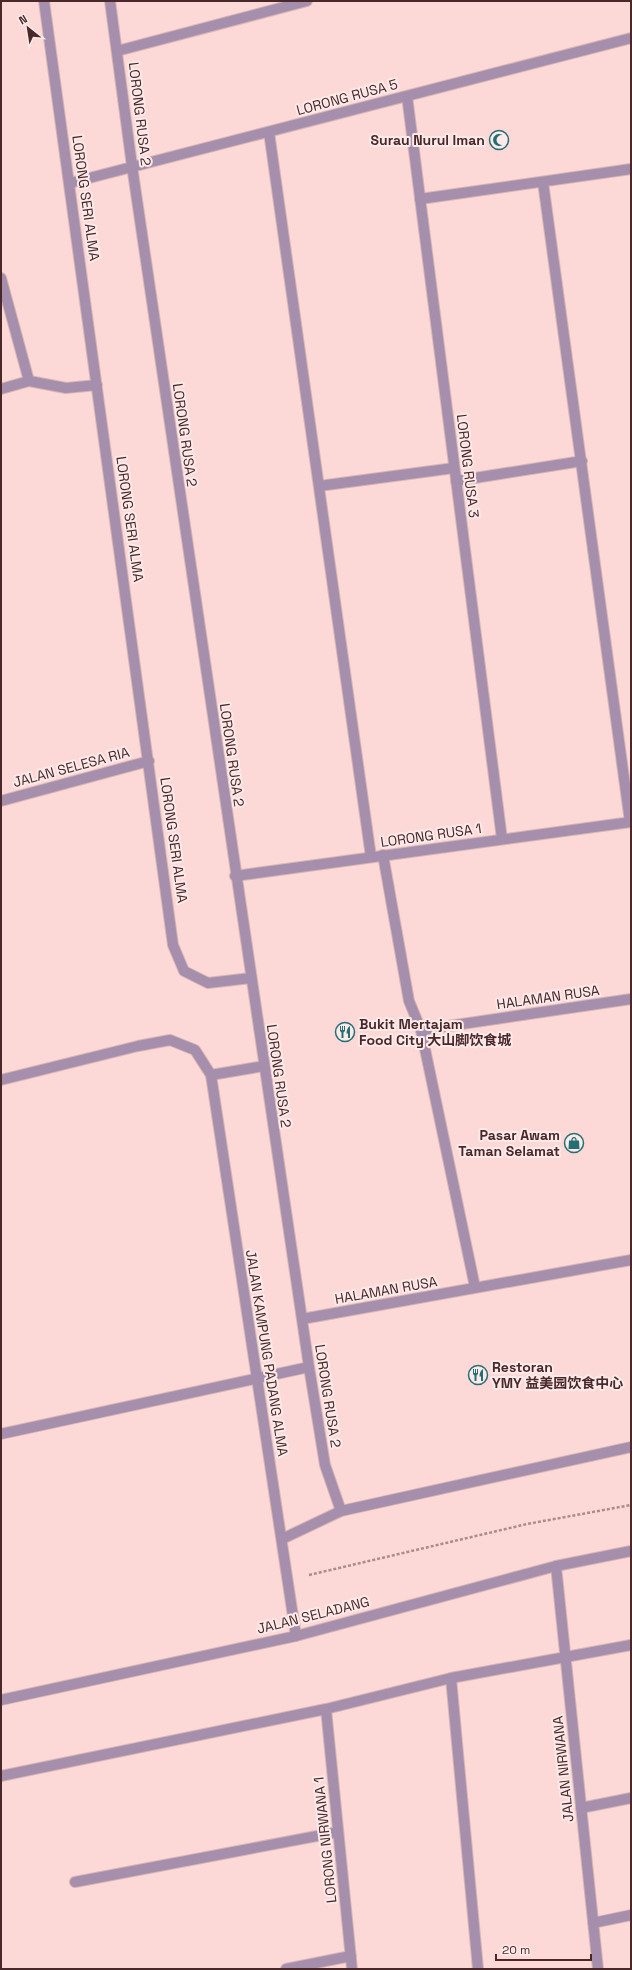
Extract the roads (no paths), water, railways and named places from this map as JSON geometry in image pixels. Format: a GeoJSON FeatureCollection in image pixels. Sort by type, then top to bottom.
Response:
{"type":"FeatureCollection","features":[{"type":"Feature","properties":{"kind":"street","name":"LORONG SERI ALMA"},"geometry":{"type":"LineString","coordinates":[[44,1],[173,945],[184,971],[208,983],[251,978]]}},
{"type":"Feature","properties":{"kind":"street","name":"LORONG RUSA 2"},"geometry":{"type":"LineString","coordinates":[[110,1],[132,166],[235,876],[309,1367],[325,1465],[341,1511]]}},
{"type":"Feature","properties":{"kind":"street"},"geometry":{"type":"LineString","coordinates":[[117,51],[307,1]]}},
{"type":"Feature","properties":{"kind":"street","name":"LORONG RUSA 5"},"geometry":{"type":"LineString","coordinates":[[70,183],[631,38]]}},
{"type":"Feature","properties":{"kind":"street","name":"LORONG RUSA 3"},"geometry":{"type":"LineString","coordinates":[[407,96],[502,839]]}},
{"type":"Feature","properties":{"kind":"street"},"geometry":{"type":"LineString","coordinates":[[270,132],[370,857]]}},
{"type":"Feature","properties":{"kind":"street"},"geometry":{"type":"LineString","coordinates":[[420,199],[631,169]]}},
{"type":"Feature","properties":{"kind":"street"},"geometry":{"type":"LineString","coordinates":[[543,182],[630,822]]}},
{"type":"Feature","properties":{"kind":"street"},"geometry":{"type":"LineString","coordinates":[[1,278],[29,381]]}},
{"type":"Feature","properties":{"kind":"street"},"geometry":{"type":"LineString","coordinates":[[1,389],[29,381],[66,388],[97,385]]}},
{"type":"Feature","properties":{"kind":"street"},"geometry":{"type":"LineString","coordinates":[[456,480],[582,461]]}},
{"type":"Feature","properties":{"kind":"street"},"geometry":{"type":"LineString","coordinates":[[319,486],[454,468]]}},
{"type":"Feature","properties":{"kind":"street","name":"JALAN SELESA RIA"},"geometry":{"type":"LineString","coordinates":[[1,801],[149,761]]}},
{"type":"Feature","properties":{"kind":"street","name":"LORONG RUSA 1"},"geometry":{"type":"LineString","coordinates":[[235,876],[630,822]]}},
{"type":"Feature","properties":{"kind":"street"},"geometry":{"type":"LineString","coordinates":[[383,855],[409,1001],[421,1030],[475,1288]]}},
{"type":"Feature","properties":{"kind":"street","name":"HALAMAN RUSA"},"geometry":{"type":"LineString","coordinates":[[421,1030],[631,999]]}},
{"type":"Feature","properties":{"kind":"street"},"geometry":{"type":"LineString","coordinates":[[1,1080],[138,1046],[170,1040],[195,1050],[211,1075],[264,1066]]}},
{"type":"Feature","properties":{"kind":"street","name":"JALAN KAMPUNG PADANG ALMA"},"geometry":{"type":"LineString","coordinates":[[211,1075],[296,1636]]}},
{"type":"Feature","properties":{"kind":"street","name":"HALAMAN RUSA"},"geometry":{"type":"LineString","coordinates":[[302,1319],[631,1260]]}},
{"type":"Feature","properties":{"kind":"street"},"geometry":{"type":"LineString","coordinates":[[1,1434],[309,1367]]}},
{"type":"Feature","properties":{"kind":"street"},"geometry":{"type":"LineString","coordinates":[[282,1539],[341,1511],[631,1447]]}},
{"type":"Feature","properties":{"kind":"street","name":"JALAN SELADANG"},"geometry":{"type":"LineString","coordinates":[[1,1700],[296,1636],[556,1566],[631,1551]]}},
{"type":"Feature","properties":{"kind":"street","name":"JALAN NIRWANA"},"geometry":{"type":"LineString","coordinates":[[556,1566],[598,1969]]}},
{"type":"Feature","properties":{"kind":"street"},"geometry":{"type":"LineString","coordinates":[[1,1776],[326,1709],[451,1678],[631,1645]]}},
{"type":"Feature","properties":{"kind":"street"},"geometry":{"type":"LineString","coordinates":[[451,1678],[478,1969]]}},
{"type":"Feature","properties":{"kind":"street","name":"LORONG NIRWANA 1"},"geometry":{"type":"LineString","coordinates":[[326,1709],[352,1969]]}},
{"type":"Feature","properties":{"kind":"street"},"geometry":{"type":"LineString","coordinates":[[581,1808],[631,1798]]}},
{"type":"Feature","properties":{"kind":"street"},"geometry":{"type":"LineString","coordinates":[[74,1882],[338,1832]]}},
{"type":"Feature","properties":{"kind":"street"},"geometry":{"type":"LineString","coordinates":[[593,1923],[631,1915]]}},
{"type":"Feature","properties":{"kind":"street"},"geometry":{"type":"LineString","coordinates":[[286,1969],[351,1956]]}},
{"type":"Feature","properties":{"kind":"place","name":"Surau Nurul Iman"},"geometry":{"type":"Point","coordinates":[499,140]}},
{"type":"Feature","properties":{"kind":"place","name":"Bukit Mertajam Food City 大山脚饮食城"},"geometry":{"type":"Point","coordinates":[345,1032]}},
{"type":"Feature","properties":{"kind":"place","name":"Pasar Awam Taman Selamat"},"geometry":{"type":"Point","coordinates":[574,1143]}},
{"type":"Feature","properties":{"kind":"place","name":"Restoran YMY 益美园饮食中心"},"geometry":{"type":"Point","coordinates":[478,1375]}}]}
